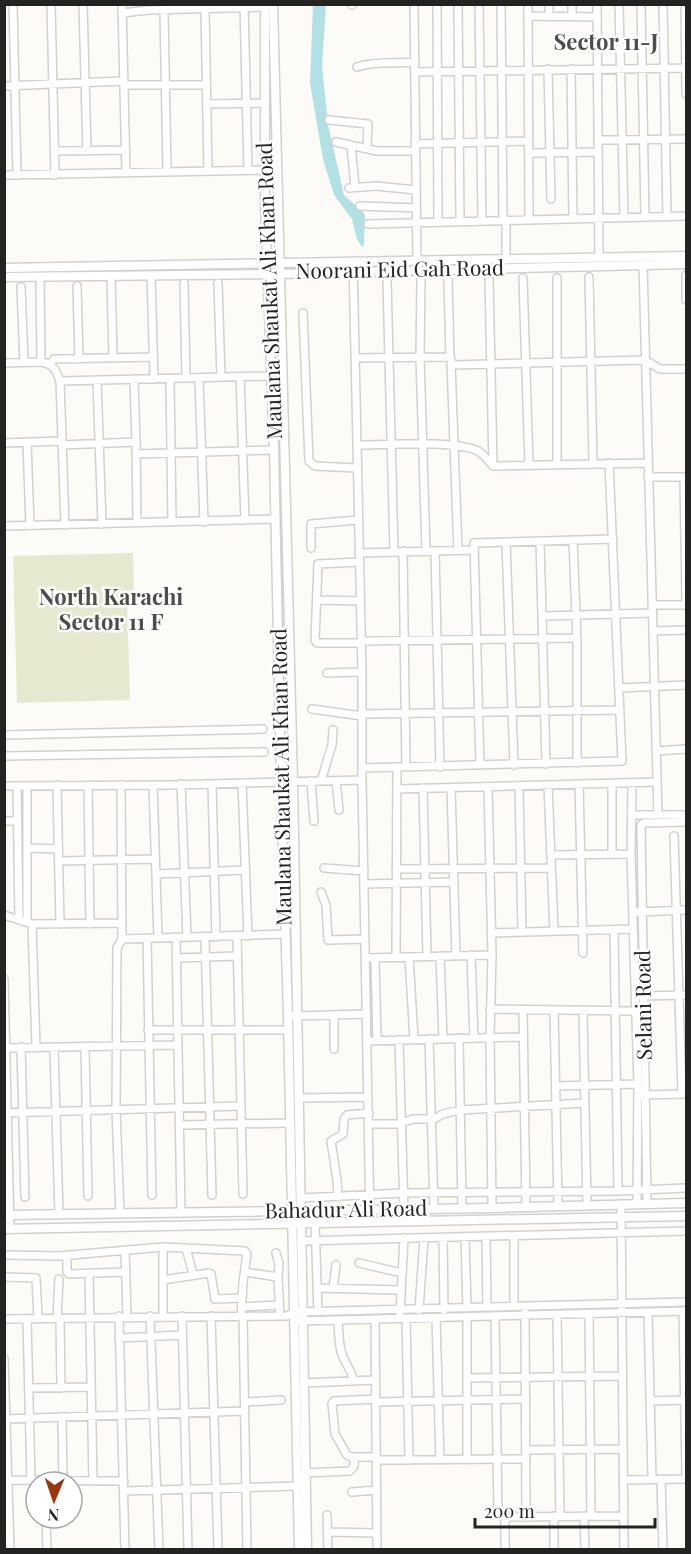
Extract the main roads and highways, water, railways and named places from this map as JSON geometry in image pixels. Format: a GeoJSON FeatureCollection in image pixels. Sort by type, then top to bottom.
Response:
{"type":"FeatureCollection","features":[{"type":"Feature","properties":{"kind":"main road","name":"Maulana Shaukat Ali Khan Road"},"geometry":{"type":"LineString","coordinates":[[268,5],[265,103],[267,269],[272,376],[286,934],[299,1098],[302,1241],[294,1317],[304,1383],[307,1550]]}},
{"type":"Feature","properties":{"kind":"main road","name":"Maulana Shaukat Ali Khan Road"},"geometry":{"type":"LineString","coordinates":[[268,5],[279,269],[293,782],[292,1016],[288,1030],[299,1550]]}},
{"type":"Feature","properties":{"kind":"main road","name":"Noorani Eid Gah Road"},"geometry":{"type":"LineString","coordinates":[[4,268],[279,269],[353,266],[417,260],[687,256]]}},
{"type":"Feature","properties":{"kind":"main road","name":"Noorani Eid Gah Road"},"geometry":{"type":"LineString","coordinates":[[353,266],[420,269],[687,264]]}},
{"type":"Feature","properties":{"kind":"main road","name":"Noorani Eid Gah Road"},"geometry":{"type":"LineString","coordinates":[[4,277],[151,275],[267,269]]}},
{"type":"Feature","properties":{"kind":"main road","name":"Bahadur Ali Road"},"geometry":{"type":"LineString","coordinates":[[7,1215],[462,1209],[687,1203]]}},
{"type":"Feature","properties":{"kind":"main road","name":"Bahadur Ali Road"},"geometry":{"type":"LineString","coordinates":[[7,1229],[687,1216]]}},
{"type":"Feature","properties":{"kind":"water"},"geometry":{"type":"Polygon","coordinates":[[[313,5],[326,5],[322,66],[328,125],[344,195],[365,215],[362,247],[357,239],[352,219],[334,195],[323,159],[310,83],[313,5]]]}},
{"type":"Feature","properties":{"kind":"district","name":"Sector 11-J"},"geometry":{"type":"Point","coordinates":[606,42]}},
{"type":"Feature","properties":{"kind":"district","name":"North Karachi Sector 11 F"},"geometry":{"type":"Point","coordinates":[111,610]}}]}
